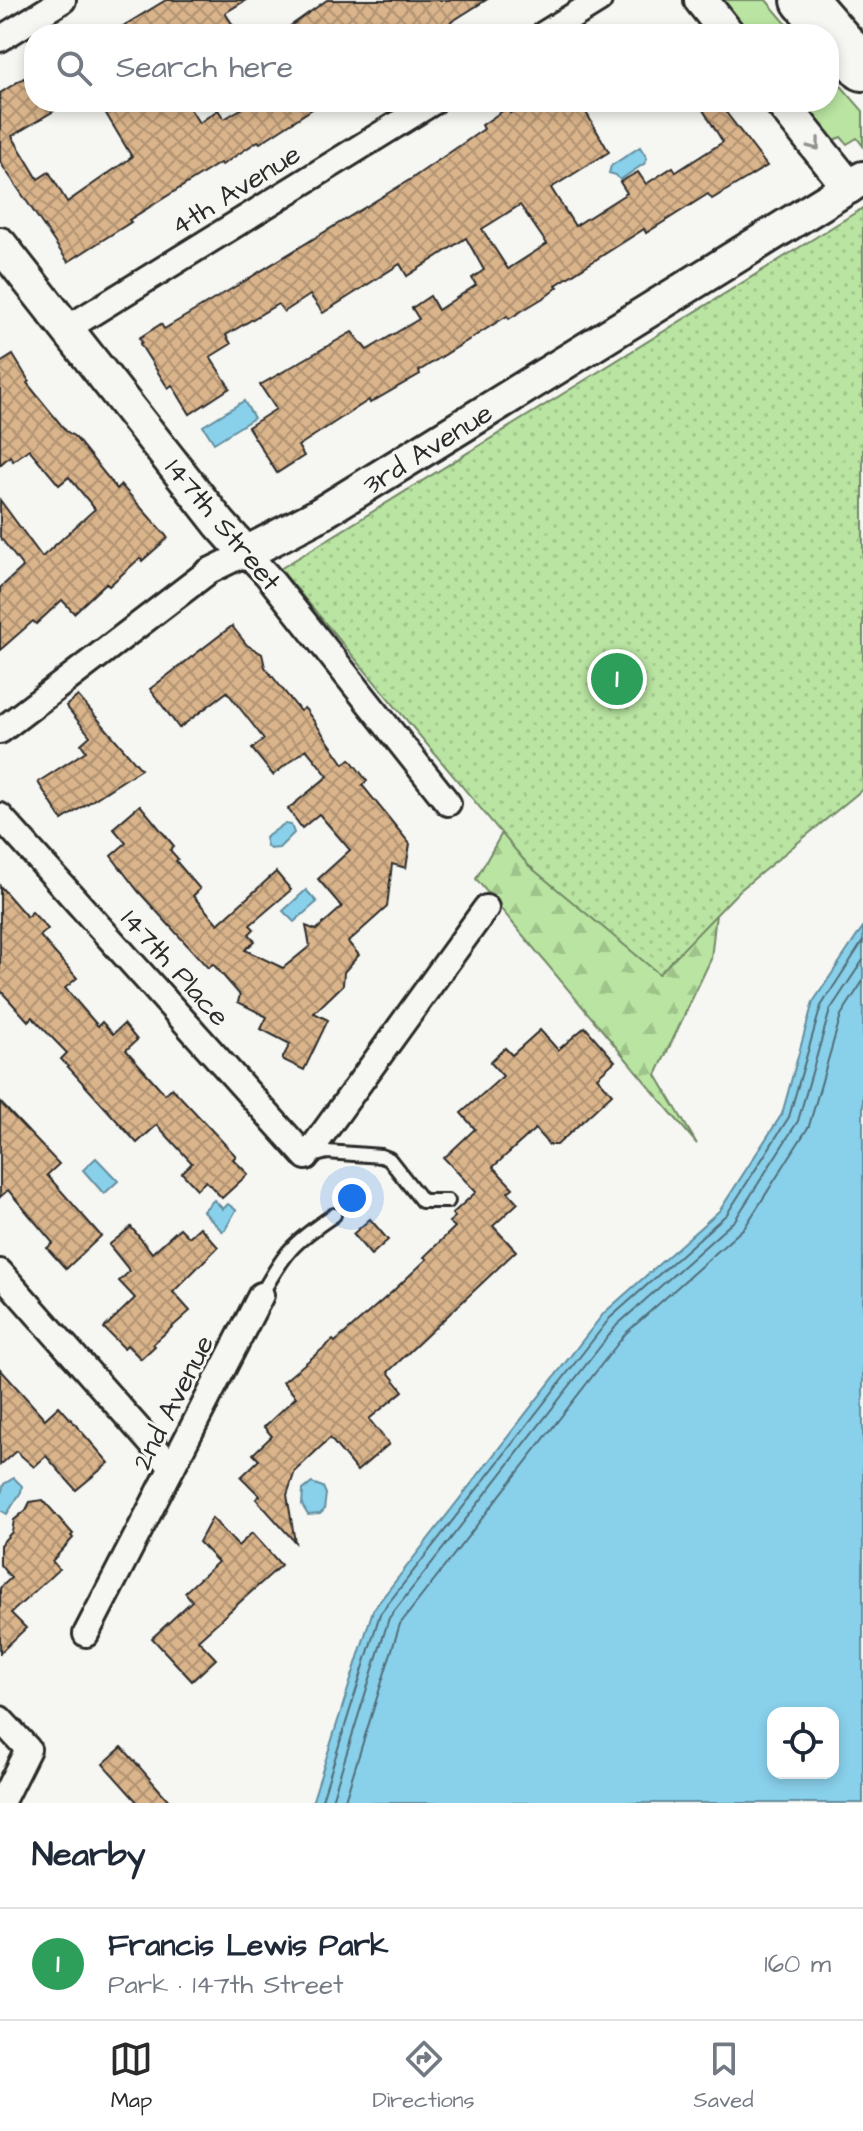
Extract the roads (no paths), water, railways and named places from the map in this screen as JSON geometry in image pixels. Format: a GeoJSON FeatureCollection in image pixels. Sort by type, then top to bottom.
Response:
{"type":"FeatureCollection","features":[{"type":"Feature","properties":{"kind":"highway"},"geometry":{"type":"LineString","coordinates":[[804,0],[825,24]]}},
{"type":"Feature","properties":{"kind":"highway"},"geometry":{"type":"LineString","coordinates":[[839,40],[863,68]]}},
{"type":"Feature","properties":{"kind":"street"},"geometry":{"type":"LineString","coordinates":[[24,24],[63,0]]}},
{"type":"Feature","properties":{"kind":"street"},"geometry":{"type":"LineString","coordinates":[[560,24],[599,0]]}},
{"type":"Feature","properties":{"kind":"street"},"geometry":{"type":"LineString","coordinates":[[701,0],[720,24]]}},
{"type":"Feature","properties":{"kind":"street"},"geometry":{"type":"LineString","coordinates":[[0,39],[24,24]]}},
{"type":"Feature","properties":{"kind":"street","name":"4th Avenue"},"geometry":{"type":"LineString","coordinates":[[68,328],[417,112]]}},
{"type":"Feature","properties":{"kind":"street"},"geometry":{"type":"LineString","coordinates":[[790,112],[856,182]]}},
{"type":"Feature","properties":{"kind":"street","name":"3rd Avenue"},"geometry":{"type":"LineString","coordinates":[[0,731],[209,571],[315,517],[856,182]]}},
{"type":"Feature","properties":{"kind":"street","name":"147th Street"},"geometry":{"type":"LineString","coordinates":[[0,244],[220,524],[267,575],[448,803]]}},
{"type":"Feature","properties":{"kind":"street","name":"147th Place"},"geometry":{"type":"LineString","coordinates":[[0,816],[306,1157]]}},
{"type":"Feature","properties":{"kind":"street"},"geometry":{"type":"LineString","coordinates":[[306,1157],[486,908]]}},
{"type":"Feature","properties":{"kind":"street"},"geometry":{"type":"LineString","coordinates":[[0,1272],[172,1467]]}},
{"type":"Feature","properties":{"kind":"street","name":"2nd Avenue"},"geometry":{"type":"LineString","coordinates":[[86,1634],[261,1295]]}},
{"type":"Feature","properties":{"kind":"street"},"geometry":{"type":"LineString","coordinates":[[0,1719],[28,1749],[1,1803]]}},
{"type":"Feature","properties":{"kind":"lane"},"geometry":{"type":"LineString","coordinates":[[306,1157],[327,1152],[381,1156],[389,1159],[422,1201],[448,1201]]}},
{"type":"Feature","properties":{"kind":"lane","name":"2nd Avenue"},"geometry":{"type":"LineString","coordinates":[[261,1295],[282,1257],[299,1238],[334,1215]]}},
{"type":"Feature","properties":{"kind":"water"},"geometry":{"type":"Polygon","coordinates":[[[640,147],[647,158],[645,163],[620,180],[609,173],[611,166],[640,147]]]}},
{"type":"Feature","properties":{"kind":"water"},"geometry":{"type":"Polygon","coordinates":[[[244,401],[254,418],[214,443],[203,426],[244,401]]]}},
{"type":"Feature","properties":{"kind":"water"},"geometry":{"type":"Polygon","coordinates":[[[284,824],[291,825],[294,833],[279,848],[270,849],[265,838],[284,824]]]}},
{"type":"Feature","properties":{"kind":"water"},"geometry":{"type":"Polygon","coordinates":[[[306,890],[317,902],[294,922],[283,911],[306,890]]]}},
{"type":"Feature","properties":{"kind":"water"},"geometry":{"type":"Polygon","coordinates":[[[863,927],[863,1803],[312,1803],[373,1610],[604,1313],[720,1210],[782,1114],[813,1002],[863,927]]]}},
{"type":"Feature","properties":{"kind":"water"},"geometry":{"type":"Polygon","coordinates":[[[96,1158],[118,1181],[104,1194],[83,1170],[96,1158]]]}},
{"type":"Feature","properties":{"kind":"water"},"geometry":{"type":"Polygon","coordinates":[[[214,1200],[223,1209],[228,1204],[236,1210],[222,1231],[203,1211],[214,1200]]]}},
{"type":"Feature","properties":{"kind":"water"},"geometry":{"type":"Polygon","coordinates":[[[14,1478],[22,1486],[21,1492],[7,1514],[0,1510],[0,1497],[4,1484],[14,1478]]]}},
{"type":"Feature","properties":{"kind":"water"},"geometry":{"type":"Polygon","coordinates":[[[312,1483],[323,1487],[326,1494],[324,1510],[320,1514],[308,1515],[302,1505],[303,1490],[312,1483]]]}},
{"type":"Feature","properties":{"kind":"place","name":"Francis Lewis Park"},"geometry":{"type":"Point","coordinates":[617,679]}}]}
